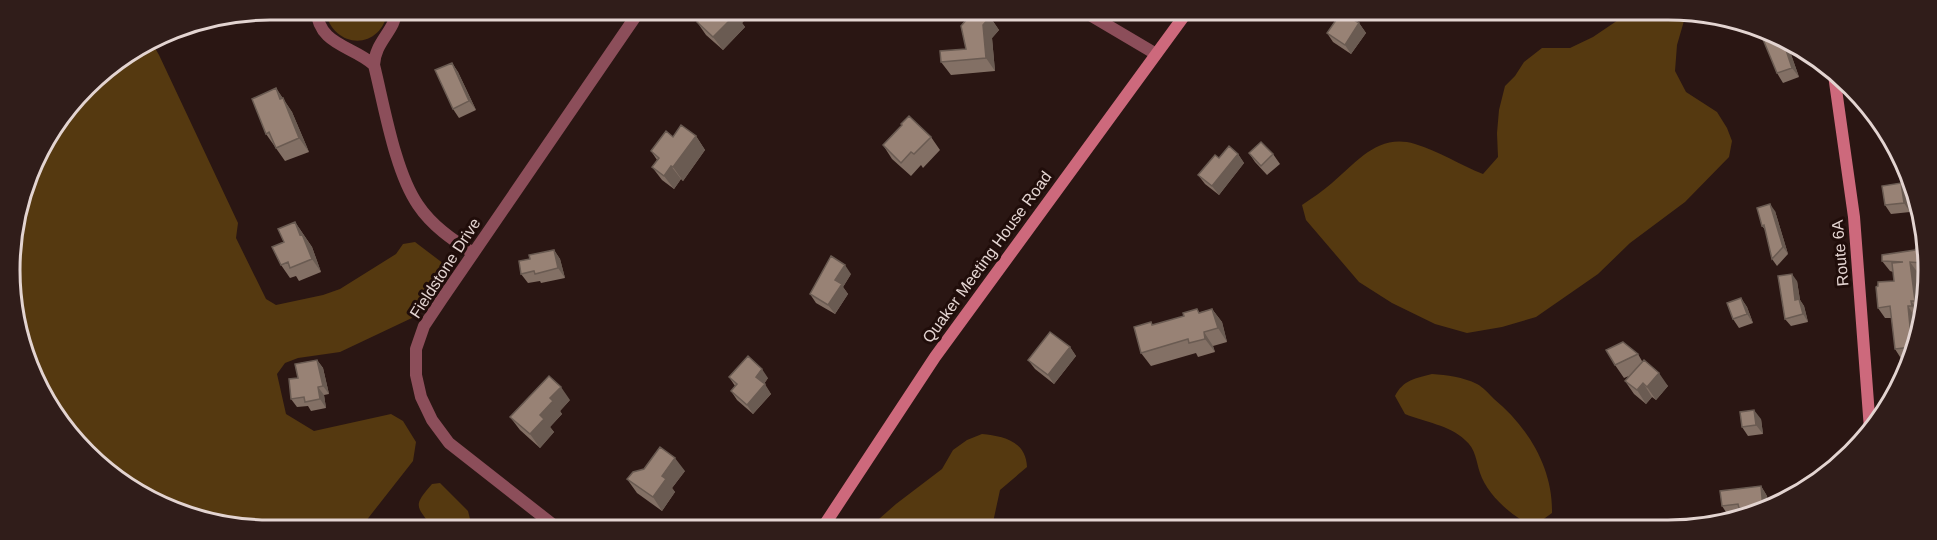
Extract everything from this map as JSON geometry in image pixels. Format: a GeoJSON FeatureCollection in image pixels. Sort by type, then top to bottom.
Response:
{"type":"FeatureCollection","features":[{"type":"Feature","properties":{"kind":"main road","name":"Quaker Meeting House Road"},"geometry":{"type":"LineString","coordinates":[[828,520],[941,348],[1181,20]]}},
{"type":"Feature","properties":{"kind":"main road","name":"Route 6A"},"geometry":{"type":"LineString","coordinates":[[1835,85],[1854,217],[1869,417]]}},
{"type":"Feature","properties":{"kind":"street"},"geometry":{"type":"LineString","coordinates":[[318,20],[326,35],[332,40],[374,64]]}},
{"type":"Feature","properties":{"kind":"street"},"geometry":{"type":"LineString","coordinates":[[394,20],[392,28],[378,45],[374,64],[402,170],[417,205],[437,227],[473,253]]}},
{"type":"Feature","properties":{"kind":"street","name":"Fieldstone Drive"},"geometry":{"type":"LineString","coordinates":[[547,520],[448,442],[432,420],[421,397],[416,375],[416,349],[424,326],[633,20]]}},
{"type":"Feature","properties":{"kind":"street"},"geometry":{"type":"LineString","coordinates":[[1099,20],[1156,54]]}},
{"type":"Feature","properties":{"kind":"shaded area"},"geometry":{"type":"Polygon","coordinates":[[[329,20],[385,20],[377,33],[368,39],[358,41],[347,39],[329,20]]]}},
{"type":"Feature","properties":{"kind":"shaded area"},"geometry":{"type":"Polygon","coordinates":[[[1618,20],[1684,20],[1677,45],[1675,71],[1686,92],[1717,112],[1732,141],[1729,157],[1685,202],[1630,243],[1598,274],[1536,317],[1502,327],[1467,333],[1435,324],[1392,303],[1359,282],[1306,220],[1302,205],[1329,186],[1359,159],[1390,142],[1424,147],[1483,174],[1498,157],[1499,110],[1505,86],[1524,62],[1542,48],[1570,48],[1593,37],[1618,20]]]}},
{"type":"Feature","properties":{"kind":"shaded area"},"geometry":{"type":"Polygon","coordinates":[[[155,47],[238,223],[236,238],[266,299],[276,305],[340,289],[396,254],[403,244],[415,242],[444,264],[446,273],[414,317],[340,352],[298,358],[285,363],[277,374],[286,414],[314,431],[391,414],[403,421],[416,442],[413,461],[367,520],[254,520],[205,512],[159,495],[118,469],[93,447],[71,422],[45,381],[24,319],[20,286],[20,254],[24,221],[33,189],[53,145],[82,105],[118,71],[155,47]]]}},
{"type":"Feature","properties":{"kind":"shaded area"},"geometry":{"type":"Polygon","coordinates":[[[1432,374],[1455,377],[1477,384],[1518,422],[1543,465],[1551,496],[1552,513],[1542,520],[1520,519],[1491,493],[1480,473],[1474,451],[1465,440],[1444,427],[1405,414],[1395,396],[1410,380],[1432,374]]]}},
{"type":"Feature","properties":{"kind":"shaded area"},"geometry":{"type":"Polygon","coordinates":[[[982,434],[1005,438],[1018,446],[1026,458],[1027,467],[1000,490],[994,520],[878,520],[942,469],[953,450],[967,440],[982,434]]]}},
{"type":"Feature","properties":{"kind":"shaded area"},"geometry":{"type":"Polygon","coordinates":[[[440,483],[468,511],[470,520],[427,520],[420,509],[419,501],[432,484],[440,483]]]}},
{"type":"Feature","properties":{"kind":"building"},"geometry":{"type":"Polygon","coordinates":[[[699,20],[730,20],[713,37],[697,22],[699,20]]]}},
{"type":"Feature","properties":{"kind":"building"},"geometry":{"type":"Polygon","coordinates":[[[966,20],[987,20],[983,25],[986,58],[941,62],[940,51],[966,49],[961,26],[966,20]]]}},
{"type":"Feature","properties":{"kind":"building"},"geometry":{"type":"Polygon","coordinates":[[[1336,20],[1354,20],[1359,23],[1345,45],[1327,33],[1336,20]]]}},
{"type":"Feature","properties":{"kind":"building"},"geometry":{"type":"Polygon","coordinates":[[[1763,39],[1786,49],[1792,68],[1777,73],[1763,39]]]}},
{"type":"Feature","properties":{"kind":"building"},"geometry":{"type":"Polygon","coordinates":[[[452,63],[469,101],[453,109],[435,70],[452,63]]]}},
{"type":"Feature","properties":{"kind":"building"},"geometry":{"type":"Polygon","coordinates":[[[276,88],[280,99],[283,98],[299,138],[276,148],[269,132],[266,134],[252,99],[276,88]]]}},
{"type":"Feature","properties":{"kind":"building"},"geometry":{"type":"Polygon","coordinates":[[[909,116],[931,137],[901,163],[883,145],[909,116]]]}},
{"type":"Feature","properties":{"kind":"building"},"geometry":{"type":"Polygon","coordinates":[[[681,125],[696,136],[664,176],[652,167],[659,158],[651,151],[666,131],[673,137],[681,125]]]}},
{"type":"Feature","properties":{"kind":"building"},"geometry":{"type":"Polygon","coordinates":[[[1261,142],[1273,154],[1261,166],[1249,153],[1261,142]]]}},
{"type":"Feature","properties":{"kind":"building"},"geometry":{"type":"Polygon","coordinates":[[[1229,146],[1238,154],[1212,186],[1198,175],[1215,155],[1219,158],[1229,146]]]}},
{"type":"Feature","properties":{"kind":"building"},"geometry":{"type":"Polygon","coordinates":[[[1901,183],[1904,203],[1885,205],[1882,186],[1901,183]]]}},
{"type":"Feature","properties":{"kind":"building"},"geometry":{"type":"Polygon","coordinates":[[[1770,204],[1783,247],[1772,259],[1764,225],[1762,226],[1757,208],[1770,204]]]}},
{"type":"Feature","properties":{"kind":"building"},"geometry":{"type":"Polygon","coordinates":[[[295,222],[312,259],[290,268],[288,262],[281,265],[272,247],[284,242],[278,229],[295,222]]]}},
{"type":"Feature","properties":{"kind":"building"},"geometry":{"type":"Polygon","coordinates":[[[1916,248],[1918,263],[1910,262],[1915,301],[1911,301],[1912,306],[1908,306],[1910,330],[1905,348],[1895,349],[1890,306],[1878,308],[1876,287],[1878,282],[1894,281],[1892,263],[1903,262],[1882,261],[1882,255],[1916,248]]]}},
{"type":"Feature","properties":{"kind":"building"},"geometry":{"type":"Polygon","coordinates":[[[554,250],[558,268],[535,274],[534,271],[521,274],[519,261],[530,259],[529,255],[554,250]]]}},
{"type":"Feature","properties":{"kind":"building"},"geometry":{"type":"Polygon","coordinates":[[[831,256],[845,265],[835,280],[842,284],[828,305],[810,294],[831,256]]]}},
{"type":"Feature","properties":{"kind":"building"},"geometry":{"type":"Polygon","coordinates":[[[1792,274],[1795,300],[1799,299],[1803,314],[1785,319],[1778,276],[1792,274]]]}},
{"type":"Feature","properties":{"kind":"building"},"geometry":{"type":"Polygon","coordinates":[[[1741,298],[1747,314],[1733,319],[1727,303],[1741,298]]]}},
{"type":"Feature","properties":{"kind":"building"},"geometry":{"type":"Polygon","coordinates":[[[1197,309],[1199,313],[1212,309],[1218,328],[1204,332],[1205,339],[1189,343],[1188,339],[1141,353],[1134,327],[1151,322],[1152,325],[1184,316],[1183,313],[1197,309]]]}},
{"type":"Feature","properties":{"kind":"building"},"geometry":{"type":"Polygon","coordinates":[[[1050,332],[1070,347],[1048,375],[1028,360],[1050,332]]]}},
{"type":"Feature","properties":{"kind":"building"},"geometry":{"type":"Polygon","coordinates":[[[1623,342],[1638,354],[1615,365],[1606,350],[1623,342]]]}},
{"type":"Feature","properties":{"kind":"building"},"geometry":{"type":"Polygon","coordinates":[[[748,356],[762,369],[756,377],[765,384],[747,405],[731,391],[737,384],[729,377],[748,356]]]}},
{"type":"Feature","properties":{"kind":"building"},"geometry":{"type":"Polygon","coordinates":[[[317,360],[323,386],[318,387],[320,399],[305,402],[304,397],[291,399],[289,379],[298,378],[295,364],[317,360]]]}},
{"type":"Feature","properties":{"kind":"building"},"geometry":{"type":"Polygon","coordinates":[[[1644,360],[1659,373],[1647,387],[1643,383],[1637,390],[1625,381],[1644,360]]]}},
{"type":"Feature","properties":{"kind":"building"},"geometry":{"type":"Polygon","coordinates":[[[549,376],[561,387],[550,398],[553,401],[540,415],[544,419],[530,434],[510,417],[549,376]]]}},
{"type":"Feature","properties":{"kind":"building"},"geometry":{"type":"Polygon","coordinates":[[[1754,410],[1756,425],[1742,427],[1740,412],[1754,410]]]}},
{"type":"Feature","properties":{"kind":"building"},"geometry":{"type":"Polygon","coordinates":[[[660,447],[675,458],[662,476],[666,479],[653,497],[627,479],[633,472],[644,469],[660,447]]]}},
{"type":"Feature","properties":{"kind":"building"},"geometry":{"type":"Polygon","coordinates":[[[1761,486],[1762,501],[1743,509],[1739,508],[1738,504],[1722,506],[1720,491],[1761,486]]]}}]}
